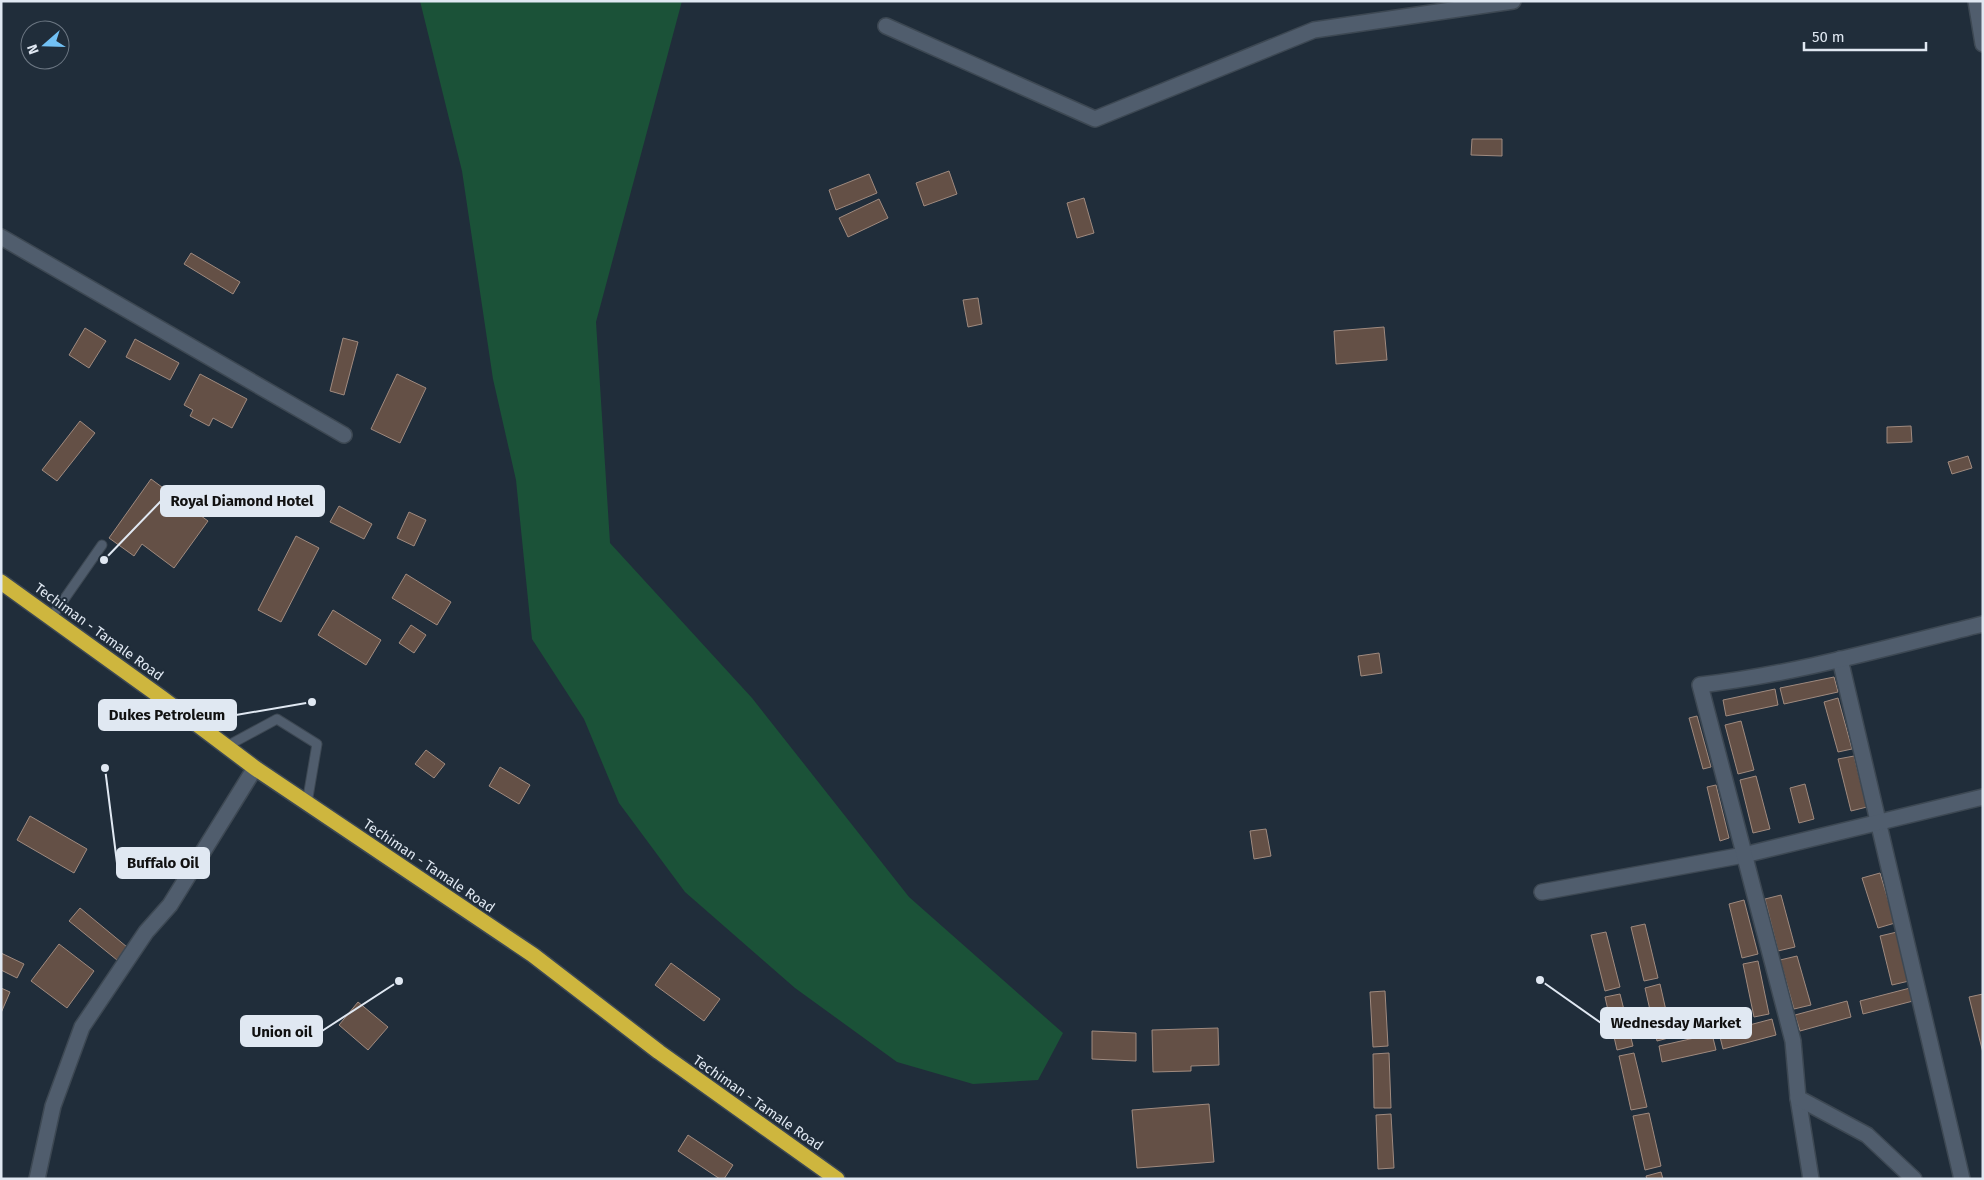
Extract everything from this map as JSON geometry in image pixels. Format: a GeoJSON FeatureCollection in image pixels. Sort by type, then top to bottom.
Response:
{"type":"FeatureCollection","features":[{"type":"Feature","properties":{"kind":"highway","name":"Techiman - Tamale Road"},"geometry":{"type":"LineString","coordinates":[[1,582],[255,768],[533,955],[659,1052],[838,1179]]}},
{"type":"Feature","properties":{"kind":"street"},"geometry":{"type":"LineString","coordinates":[[886,26],[1095,119],[1314,30],[1513,1]]}},
{"type":"Feature","properties":{"kind":"street"},"geometry":{"type":"LineString","coordinates":[[1976,1],[1983,44]]}},
{"type":"Feature","properties":{"kind":"street"},"geometry":{"type":"LineString","coordinates":[[1,237],[344,435]]}},
{"type":"Feature","properties":{"kind":"street"},"geometry":{"type":"LineString","coordinates":[[1811,1179],[1798,1098],[1794,1041],[1700,685],[1742,680],[1840,659],[1983,624]]}},
{"type":"Feature","properties":{"kind":"street"},"geometry":{"type":"LineString","coordinates":[[1840,659],[1962,1179]]}},
{"type":"Feature","properties":{"kind":"street"},"geometry":{"type":"LineString","coordinates":[[37,1179],[53,1106],[82,1027],[146,932],[170,905],[255,768]]}},
{"type":"Feature","properties":{"kind":"street"},"geometry":{"type":"LineString","coordinates":[[1542,892],[1744,855],[1983,797]]}},
{"type":"Feature","properties":{"kind":"street"},"geometry":{"type":"LineString","coordinates":[[1798,1098],[1867,1135],[1914,1179]]}},
{"type":"Feature","properties":{"kind":"lane"},"geometry":{"type":"LineString","coordinates":[[51,618],[102,546]]}},
{"type":"Feature","properties":{"kind":"lane"},"geometry":{"type":"LineString","coordinates":[[227,746],[277,719],[317,744],[307,803]]}},
{"type":"Feature","properties":{"kind":"green space"},"geometry":{"type":"Polygon","coordinates":[[[420,1],[682,1],[596,322],[610,543],[752,698],[909,897],[1063,1033],[1038,1080],[973,1084],[897,1062],[795,988],[685,892],[619,803],[584,719],[532,639],[516,480],[493,379],[462,171],[420,1]]]}},
{"type":"Feature","properties":{"kind":"building"},"geometry":{"type":"Polygon","coordinates":[[[1472,139],[1502,139],[1502,156],[1471,155],[1472,139]]]}},
{"type":"Feature","properties":{"kind":"building"},"geometry":{"type":"Polygon","coordinates":[[[949,171],[957,194],[924,206],[916,183],[949,171]]]}},
{"type":"Feature","properties":{"kind":"building"},"geometry":{"type":"Polygon","coordinates":[[[869,174],[877,193],[836,210],[829,190],[869,174]]]}},
{"type":"Feature","properties":{"kind":"building"},"geometry":{"type":"Polygon","coordinates":[[[1084,198],[1094,233],[1077,238],[1067,203],[1084,198]]]}},
{"type":"Feature","properties":{"kind":"building"},"geometry":{"type":"Polygon","coordinates":[[[879,199],[888,218],[848,237],[839,218],[879,199]]]}},
{"type":"Feature","properties":{"kind":"building"},"geometry":{"type":"Polygon","coordinates":[[[191,253],[240,282],[233,294],[184,264],[191,253]]]}},
{"type":"Feature","properties":{"kind":"building"},"geometry":{"type":"Polygon","coordinates":[[[978,298],[982,324],[968,327],[963,300],[978,298]]]}},
{"type":"Feature","properties":{"kind":"building"},"geometry":{"type":"Polygon","coordinates":[[[1384,327],[1387,360],[1336,364],[1334,331],[1384,327]]]}},
{"type":"Feature","properties":{"kind":"building"},"geometry":{"type":"Polygon","coordinates":[[[85,328],[106,341],[89,368],[69,355],[85,328]]]}},
{"type":"Feature","properties":{"kind":"building"},"geometry":{"type":"Polygon","coordinates":[[[343,338],[358,342],[344,395],[330,391],[343,338]]]}},
{"type":"Feature","properties":{"kind":"building"},"geometry":{"type":"Polygon","coordinates":[[[135,339],[179,363],[170,380],[126,357],[135,339]]]}},
{"type":"Feature","properties":{"kind":"building"},"geometry":{"type":"Polygon","coordinates":[[[200,374],[247,399],[232,428],[213,418],[209,426],[190,416],[193,410],[184,405],[200,374]]]}},
{"type":"Feature","properties":{"kind":"building"},"geometry":{"type":"Polygon","coordinates":[[[397,374],[426,388],[400,443],[371,429],[397,374]]]}},
{"type":"Feature","properties":{"kind":"building"},"geometry":{"type":"Polygon","coordinates":[[[80,421],[95,433],[57,481],[42,470],[80,421]]]}},
{"type":"Feature","properties":{"kind":"building"},"geometry":{"type":"Polygon","coordinates":[[[1911,426],[1912,442],[1887,443],[1887,427],[1911,426]]]}},
{"type":"Feature","properties":{"kind":"building"},"geometry":{"type":"Polygon","coordinates":[[[1968,456],[1972,468],[1952,474],[1948,462],[1968,456]]]}},
{"type":"Feature","properties":{"kind":"building"},"geometry":{"type":"Polygon","coordinates":[[[151,479],[208,521],[174,568],[142,544],[134,556],[109,538],[151,479]]]}},
{"type":"Feature","properties":{"kind":"building"},"geometry":{"type":"Polygon","coordinates":[[[339,506],[372,524],[364,539],[330,522],[339,506]]]}},
{"type":"Feature","properties":{"kind":"building"},"geometry":{"type":"Polygon","coordinates":[[[409,512],[426,520],[414,546],[397,538],[409,512]]]}},
{"type":"Feature","properties":{"kind":"building"},"geometry":{"type":"Polygon","coordinates":[[[296,536],[319,548],[281,622],[258,610],[296,536]]]}},
{"type":"Feature","properties":{"kind":"building"},"geometry":{"type":"Polygon","coordinates":[[[406,574],[451,602],[437,625],[392,598],[406,574]]]}},
{"type":"Feature","properties":{"kind":"building"},"geometry":{"type":"Polygon","coordinates":[[[333,610],[381,640],[366,665],[318,635],[333,610]]]}},
{"type":"Feature","properties":{"kind":"building"},"geometry":{"type":"Polygon","coordinates":[[[411,625],[426,635],[414,653],[399,643],[411,625]]]}},
{"type":"Feature","properties":{"kind":"building"},"geometry":{"type":"Polygon","coordinates":[[[1379,653],[1382,673],[1361,676],[1358,656],[1379,653]]]}},
{"type":"Feature","properties":{"kind":"building"},"geometry":{"type":"Polygon","coordinates":[[[1834,677],[1838,692],[1784,704],[1780,688],[1834,677]]]}},
{"type":"Feature","properties":{"kind":"building"},"geometry":{"type":"Polygon","coordinates":[[[1775,689],[1778,705],[1726,716],[1723,700],[1775,689]]]}},
{"type":"Feature","properties":{"kind":"building"},"geometry":{"type":"Polygon","coordinates":[[[1838,698],[1852,749],[1838,752],[1824,702],[1838,698]]]}},
{"type":"Feature","properties":{"kind":"building"},"geometry":{"type":"Polygon","coordinates":[[[1697,716],[1711,767],[1703,769],[1689,718],[1697,716]]]}},
{"type":"Feature","properties":{"kind":"building"},"geometry":{"type":"Polygon","coordinates":[[[1741,721],[1754,770],[1738,774],[1725,725],[1741,721]]]}},
{"type":"Feature","properties":{"kind":"building"},"geometry":{"type":"Polygon","coordinates":[[[426,750],[445,764],[434,778],[415,764],[426,750]]]}},
{"type":"Feature","properties":{"kind":"building"},"geometry":{"type":"Polygon","coordinates":[[[1854,756],[1867,807],[1851,811],[1838,759],[1854,756]]]}},
{"type":"Feature","properties":{"kind":"building"},"geometry":{"type":"Polygon","coordinates":[[[500,767],[530,785],[519,804],[489,786],[500,767]]]}},
{"type":"Feature","properties":{"kind":"building"},"geometry":{"type":"Polygon","coordinates":[[[1756,776],[1770,829],[1753,833],[1740,780],[1756,776]]]}},
{"type":"Feature","properties":{"kind":"building"},"geometry":{"type":"Polygon","coordinates":[[[1805,784],[1814,819],[1799,823],[1790,788],[1805,784]]]}},
{"type":"Feature","properties":{"kind":"building"},"geometry":{"type":"Polygon","coordinates":[[[1716,785],[1729,838],[1720,841],[1707,787],[1716,785]]]}},
{"type":"Feature","properties":{"kind":"building"},"geometry":{"type":"Polygon","coordinates":[[[30,816],[87,849],[74,873],[17,840],[30,816]]]}},
{"type":"Feature","properties":{"kind":"building"},"geometry":{"type":"Polygon","coordinates":[[[1266,829],[1271,856],[1254,859],[1250,831],[1266,829]]]}},
{"type":"Feature","properties":{"kind":"building"},"geometry":{"type":"Polygon","coordinates":[[[1880,873],[1895,923],[1878,928],[1862,878],[1880,873]]]}},
{"type":"Feature","properties":{"kind":"building"},"geometry":{"type":"Polygon","coordinates":[[[1781,895],[1795,947],[1778,951],[1765,899],[1781,895]]]}},
{"type":"Feature","properties":{"kind":"building"},"geometry":{"type":"Polygon","coordinates":[[[1744,900],[1758,954],[1742,958],[1729,904],[1744,900]]]}},
{"type":"Feature","properties":{"kind":"building"},"geometry":{"type":"Polygon","coordinates":[[[80,908],[127,947],[117,960],[69,921],[80,908]]]}},
{"type":"Feature","properties":{"kind":"building"},"geometry":{"type":"Polygon","coordinates":[[[1645,924],[1658,978],[1644,981],[1631,927],[1645,924]]]}},
{"type":"Feature","properties":{"kind":"building"},"geometry":{"type":"Polygon","coordinates":[[[1606,932],[1620,987],[1605,991],[1591,935],[1606,932]]]}},
{"type":"Feature","properties":{"kind":"building"},"geometry":{"type":"Polygon","coordinates":[[[1897,932],[1909,981],[1892,985],[1880,936],[1897,932]]]}},
{"type":"Feature","properties":{"kind":"building"},"geometry":{"type":"Polygon","coordinates":[[[59,944],[94,971],[67,1008],[31,981],[59,944]]]}},
{"type":"Feature","properties":{"kind":"building"},"geometry":{"type":"Polygon","coordinates":[[[1,953],[24,964],[17,978],[1,970],[1,953]]]}},
{"type":"Feature","properties":{"kind":"building"},"geometry":{"type":"Polygon","coordinates":[[[1797,956],[1811,1005],[1794,1009],[1780,960],[1797,956]]]}},
{"type":"Feature","properties":{"kind":"building"},"geometry":{"type":"Polygon","coordinates":[[[1758,961],[1769,1014],[1754,1017],[1743,964],[1758,961]]]}},
{"type":"Feature","properties":{"kind":"building"},"geometry":{"type":"Polygon","coordinates":[[[671,963],[720,999],[704,1021],[655,985],[671,963]]]}},
{"type":"Feature","properties":{"kind":"building"},"geometry":{"type":"Polygon","coordinates":[[[1660,984],[1672,1037],[1657,1041],[1645,988],[1660,984]]]}},
{"type":"Feature","properties":{"kind":"building"},"geometry":{"type":"Polygon","coordinates":[[[1,988],[10,992],[1,1013],[1,988]]]}},
{"type":"Feature","properties":{"kind":"building"},"geometry":{"type":"Polygon","coordinates":[[[1910,988],[1913,1001],[1863,1014],[1860,1001],[1910,988]]]}},
{"type":"Feature","properties":{"kind":"building"},"geometry":{"type":"Polygon","coordinates":[[[1385,991],[1388,1046],[1373,1047],[1370,992],[1385,991]]]}},
{"type":"Feature","properties":{"kind":"building"},"geometry":{"type":"Polygon","coordinates":[[[1620,994],[1633,1046],[1617,1050],[1605,997],[1620,994]]]}},
{"type":"Feature","properties":{"kind":"building"},"geometry":{"type":"Polygon","coordinates":[[[1983,994],[1983,1053],[1969,997],[1983,994]]]}},
{"type":"Feature","properties":{"kind":"building"},"geometry":{"type":"Polygon","coordinates":[[[1847,1001],[1851,1017],[1800,1031],[1795,1015],[1847,1001]]]}},
{"type":"Feature","properties":{"kind":"building"},"geometry":{"type":"Polygon","coordinates":[[[358,1002],[388,1027],[368,1050],[339,1025],[358,1002]]]}},
{"type":"Feature","properties":{"kind":"building"},"geometry":{"type":"Polygon","coordinates":[[[1772,1019],[1776,1035],[1723,1049],[1719,1033],[1772,1019]]]}},
{"type":"Feature","properties":{"kind":"building"},"geometry":{"type":"Polygon","coordinates":[[[1218,1028],[1219,1065],[1191,1066],[1191,1071],[1153,1072],[1152,1030],[1218,1028]]]}},
{"type":"Feature","properties":{"kind":"building"},"geometry":{"type":"Polygon","coordinates":[[[1092,1031],[1136,1033],[1136,1061],[1092,1059],[1092,1031]]]}},
{"type":"Feature","properties":{"kind":"building"},"geometry":{"type":"Polygon","coordinates":[[[1712,1034],[1716,1050],[1662,1062],[1659,1046],[1712,1034]]]}},
{"type":"Feature","properties":{"kind":"building"},"geometry":{"type":"Polygon","coordinates":[[[1389,1053],[1391,1108],[1374,1108],[1373,1054],[1389,1053]]]}},
{"type":"Feature","properties":{"kind":"building"},"geometry":{"type":"Polygon","coordinates":[[[1634,1053],[1647,1107],[1631,1110],[1619,1056],[1634,1053]]]}},
{"type":"Feature","properties":{"kind":"building"},"geometry":{"type":"Polygon","coordinates":[[[1209,1104],[1214,1162],[1137,1168],[1132,1110],[1209,1104]]]}},
{"type":"Feature","properties":{"kind":"building"},"geometry":{"type":"Polygon","coordinates":[[[1649,1113],[1661,1166],[1645,1170],[1633,1116],[1649,1113]]]}},
{"type":"Feature","properties":{"kind":"building"},"geometry":{"type":"Polygon","coordinates":[[[1391,1114],[1394,1168],[1378,1169],[1376,1115],[1391,1114]]]}},
{"type":"Feature","properties":{"kind":"building"},"geometry":{"type":"Polygon","coordinates":[[[688,1135],[733,1165],[724,1179],[720,1179],[678,1151],[688,1135]]]}},
{"type":"Feature","properties":{"kind":"building"},"geometry":{"type":"Polygon","coordinates":[[[1661,1172],[1663,1179],[1647,1179],[1646,1176],[1661,1172]]]}},
{"type":"Feature","properties":{"kind":"place","name":"Royal Diamond Hotel"},"geometry":{"type":"Point","coordinates":[104,560]}},
{"type":"Feature","properties":{"kind":"place","name":"Dukes Petroleum"},"geometry":{"type":"Point","coordinates":[312,702]}},
{"type":"Feature","properties":{"kind":"place","name":"Buffalo Oil"},"geometry":{"type":"Point","coordinates":[105,768]}},
{"type":"Feature","properties":{"kind":"place","name":"Wednesday Market"},"geometry":{"type":"Point","coordinates":[1540,980]}},
{"type":"Feature","properties":{"kind":"place","name":"Union oil"},"geometry":{"type":"Point","coordinates":[399,981]}}]}
